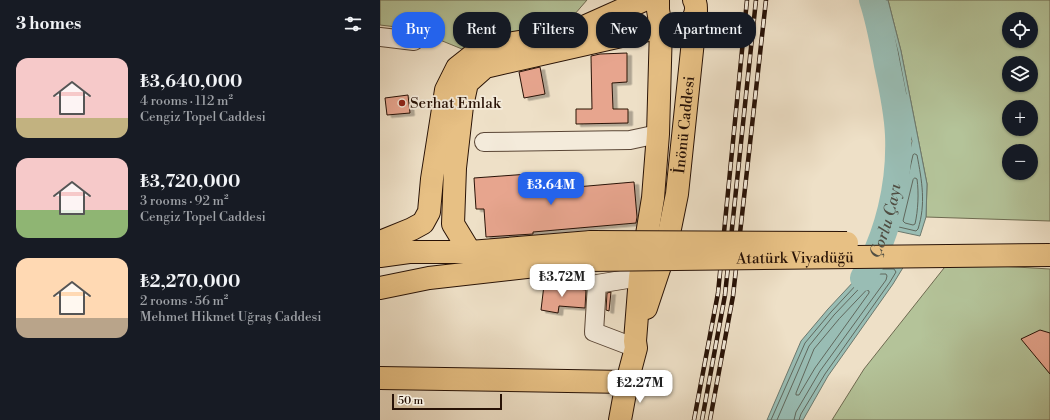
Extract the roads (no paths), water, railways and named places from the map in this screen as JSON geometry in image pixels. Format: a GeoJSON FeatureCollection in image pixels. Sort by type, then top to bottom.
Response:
{"type":"FeatureCollection","features":[{"type":"Feature","properties":{"kind":"main road"},"geometry":{"type":"LineString","coordinates":[[380,242],[423,223],[429,212],[432,179],[446,90],[457,68],[476,53],[494,46],[543,38],[577,30],[620,6],[644,0]]}},
{"type":"Feature","properties":{"kind":"main road","name":"İnönü Caddesi"},"geometry":{"type":"LineString","coordinates":[[658,0],[659,16]]}},
{"type":"Feature","properties":{"kind":"main road","name":"İnönü Caddesi"},"geometry":{"type":"LineString","coordinates":[[655,249],[677,194],[695,5]]}},
{"type":"Feature","properties":{"kind":"main road"},"geometry":{"type":"LineString","coordinates":[[470,252],[453,224],[455,168],[462,106],[467,83],[485,68],[659,27]]}},
{"type":"Feature","properties":{"kind":"main road","name":"İnönü Caddesi"},"geometry":{"type":"LineString","coordinates":[[655,249],[653,198],[658,134],[660,48]]}},
{"type":"Feature","properties":{"kind":"main road","name":"Atatürk Viyadüğü"},"geometry":{"type":"LineString","coordinates":[[589,251],[1050,245]]}},
{"type":"Feature","properties":{"kind":"main road"},"geometry":{"type":"LineString","coordinates":[[635,345],[640,277],[655,249]]}},
{"type":"Feature","properties":{"kind":"main road"},"geometry":{"type":"LineString","coordinates":[[620,420],[655,249]]}},
{"type":"Feature","properties":{"kind":"main road"},"geometry":{"type":"LineString","coordinates":[[380,256],[409,252],[589,251]]}},
{"type":"Feature","properties":{"kind":"main road"},"geometry":{"type":"LineString","coordinates":[[380,288],[429,278],[589,251]]}},
{"type":"Feature","properties":{"kind":"main road","name":"Atatürk Viyadüğü"},"geometry":{"type":"LineString","coordinates":[[589,251],[1050,255]]}},
{"type":"Feature","properties":{"kind":"main road"},"geometry":{"type":"LineString","coordinates":[[380,378],[627,382]]}},
{"type":"Feature","properties":{"kind":"street"},"geometry":{"type":"LineString","coordinates":[[380,37],[392,38]]}},
{"type":"Feature","properties":{"kind":"street"},"geometry":{"type":"LineString","coordinates":[[484,142],[630,140],[658,134]]}},
{"type":"Feature","properties":{"kind":"street"},"geometry":{"type":"LineString","coordinates":[[635,345],[594,332],[597,284],[640,277]]}},
{"type":"Feature","properties":{"kind":"water"},"geometry":{"type":"Polygon","coordinates":[[[864,0],[888,0],[901,51],[927,184],[926,217],[920,236],[892,230],[912,141],[884,52],[864,0]]]}},
{"type":"Feature","properties":{"kind":"water"},"geometry":{"type":"Polygon","coordinates":[[[870,264],[904,266],[828,376],[803,420],[767,420],[801,341],[828,309],[870,264]]]}},
{"type":"Feature","properties":{"kind":"waterway","name":"Çorlu Çayı"},"geometry":{"type":"LineString","coordinates":[[863,278],[872,262],[886,227],[894,191],[898,153],[898,135],[894,100],[881,32],[872,0]]}},
{"type":"Feature","properties":{"kind":"railway"},"geometry":{"type":"LineString","coordinates":[[694,420],[718,293],[747,0]]}},
{"type":"Feature","properties":{"kind":"railway"},"geometry":{"type":"LineString","coordinates":[[702,420],[725,295],[756,0]]}},
{"type":"Feature","properties":{"kind":"railway"},"geometry":{"type":"LineString","coordinates":[[710,420],[733,296],[766,0]]}},
{"type":"Feature","properties":{"kind":"place","name":"Serhat Emlak"},"geometry":{"type":"Point","coordinates":[402,103]}}]}
